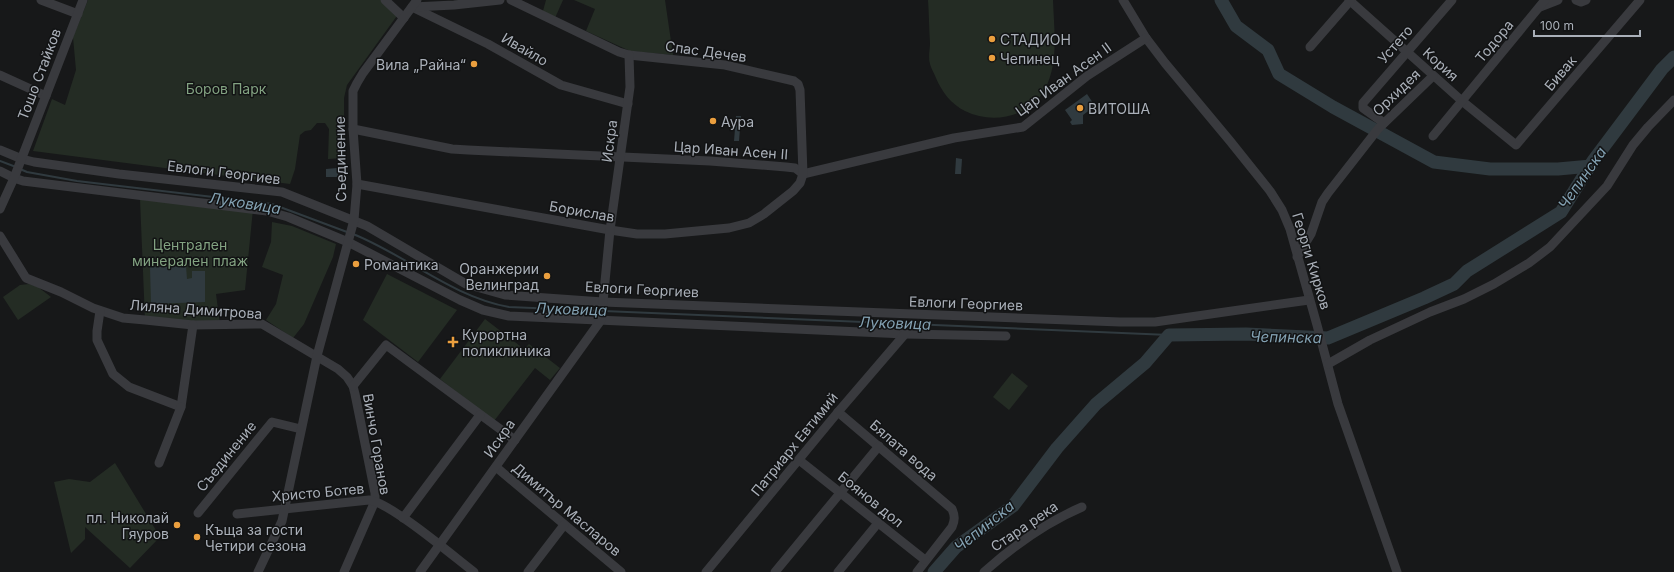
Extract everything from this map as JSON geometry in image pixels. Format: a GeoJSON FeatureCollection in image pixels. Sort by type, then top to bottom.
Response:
{"type":"FeatureCollection","features":[{"type":"Feature","properties":{"kind":"street"},"geometry":{"type":"LineString","coordinates":[[40,0],[78,14]]}},
{"type":"Feature","properties":{"kind":"street","name":"Тошо Стайков"},"geometry":{"type":"LineString","coordinates":[[0,209],[22,159],[83,0]]}},
{"type":"Feature","properties":{"kind":"street"},"geometry":{"type":"LineString","coordinates":[[385,0],[404,18]]}},
{"type":"Feature","properties":{"kind":"street"},"geometry":{"type":"LineString","coordinates":[[429,6],[437,0]]}},
{"type":"Feature","properties":{"kind":"street"},"geometry":{"type":"LineString","coordinates":[[414,4],[429,6],[500,0]]}},
{"type":"Feature","properties":{"kind":"street","name":"Спас Дечев"},"geometry":{"type":"LineString","coordinates":[[511,0],[619,52],[629,55],[726,65],[794,81],[798,84],[800,90],[803,174]]}},
{"type":"Feature","properties":{"kind":"street","name":"Георги Кирков"},"geometry":{"type":"LineString","coordinates":[[1122,0],[1146,38],[1165,63],[1276,199],[1287,220],[1338,404],[1396,572]]}},
{"type":"Feature","properties":{"kind":"street","name":"Устето"},"geometry":{"type":"LineString","coordinates":[[1381,126],[1363,108],[1362,105],[1452,0]]}},
{"type":"Feature","properties":{"kind":"street","name":"Тодора"},"geometry":{"type":"LineString","coordinates":[[1433,136],[1545,0]]}},
{"type":"Feature","properties":{"kind":"street"},"geometry":{"type":"LineString","coordinates":[[1539,8],[1558,0]]}},
{"type":"Feature","properties":{"kind":"street"},"geometry":{"type":"LineString","coordinates":[[1576,0],[1581,2],[1586,0]]}},
{"type":"Feature","properties":{"kind":"street","name":"Бивак"},"geometry":{"type":"LineString","coordinates":[[1516,145],[1640,0]]}},
{"type":"Feature","properties":{"kind":"street"},"geometry":{"type":"LineString","coordinates":[[1310,47],[1353,1]]}},
{"type":"Feature","properties":{"kind":"street","name":"Кория"},"geometry":{"type":"LineString","coordinates":[[1353,1],[1433,76],[1516,145]]}},
{"type":"Feature","properties":{"kind":"street","name":"Съединение"},"geometry":{"type":"LineString","coordinates":[[258,572],[274,540],[286,508],[317,356],[354,220],[357,184],[353,129],[353,91],[357,83],[414,4]]}},
{"type":"Feature","properties":{"kind":"street","name":"Ивайло"},"geometry":{"type":"LineString","coordinates":[[414,4],[561,85],[628,104]]}},
{"type":"Feature","properties":{"kind":"street","name":"Цар Иван Асен II"},"geometry":{"type":"LineString","coordinates":[[353,129],[452,149],[786,166],[795,168],[803,174],[954,138],[1023,127],[1087,76],[1146,38]]}},
{"type":"Feature","properties":{"kind":"street","name":"Искра"},"geometry":{"type":"LineString","coordinates":[[603,302],[610,230],[630,87],[629,55]]}},
{"type":"Feature","properties":{"kind":"street"},"geometry":{"type":"LineString","coordinates":[[0,75],[46,96]]}},
{"type":"Feature","properties":{"kind":"street","name":"Орхидея"},"geometry":{"type":"LineString","coordinates":[[1297,257],[1312,234],[1322,202],[1328,193],[1371,137],[1433,76]]}},
{"type":"Feature","properties":{"kind":"street"},"geometry":{"type":"LineString","coordinates":[[1327,362],[1370,340],[1430,312],[1464,299],[1494,284],[1529,263],[1545,251],[1603,191],[1633,145],[1674,100]]}},
{"type":"Feature","properties":{"kind":"street","name":"Евлоги Георгиев"},"geometry":{"type":"LineString","coordinates":[[0,150],[22,159],[119,174],[282,192],[354,220],[381,234],[466,284],[505,295],[603,302],[1127,322],[1156,322],[1309,300]]}},
{"type":"Feature","properties":{"kind":"street"},"geometry":{"type":"LineString","coordinates":[[0,171],[23,181],[267,211],[300,222],[348,242],[424,282],[483,310],[509,316],[905,334],[1006,336]]}},
{"type":"Feature","properties":{"kind":"street","name":"Борислав"},"geometry":{"type":"LineString","coordinates":[[357,184],[610,230],[650,235],[729,228],[749,223],[764,214],[793,191],[800,183],[803,174]]}},
{"type":"Feature","properties":{"kind":"street","name":"Лиляна Димитрова"},"geometry":{"type":"LineString","coordinates":[[0,236],[26,278],[61,292],[100,311],[123,318],[193,324],[262,324],[317,356]]}},
{"type":"Feature","properties":{"kind":"street"},"geometry":{"type":"LineString","coordinates":[[100,311],[97,340],[113,374],[129,387],[181,407]]}},
{"type":"Feature","properties":{"kind":"street","name":"Искра"},"geometry":{"type":"LineString","coordinates":[[420,572],[601,320]]}},
{"type":"Feature","properties":{"kind":"street"},"geometry":{"type":"LineString","coordinates":[[159,463],[181,407],[193,324]]}},
{"type":"Feature","properties":{"kind":"street","name":"Патриарх Евтимий"},"geometry":{"type":"LineString","coordinates":[[706,572],[838,412],[905,334]]}},
{"type":"Feature","properties":{"kind":"street","name":"Димитър Масларов"},"geometry":{"type":"LineString","coordinates":[[353,386],[386,345],[515,440]]}},
{"type":"Feature","properties":{"kind":"street","name":"Винчо Горанов"},"geometry":{"type":"LineString","coordinates":[[317,356],[338,369],[347,377],[353,386],[375,493],[375,501],[344,572]]}},
{"type":"Feature","properties":{"kind":"street","name":"Бялата вода"},"geometry":{"type":"LineString","coordinates":[[838,412],[952,509],[955,514],[952,526],[925,560]]}},
{"type":"Feature","properties":{"kind":"street"},"geometry":{"type":"LineString","coordinates":[[403,518],[480,415]]}},
{"type":"Feature","properties":{"kind":"street","name":"Съединение"},"geometry":{"type":"LineString","coordinates":[[198,513],[272,422],[301,429]]}},
{"type":"Feature","properties":{"kind":"street"},"geometry":{"type":"LineString","coordinates":[[775,572],[878,446]]}},
{"type":"Feature","properties":{"kind":"street","name":"Боянов дол"},"geometry":{"type":"LineString","coordinates":[[799,460],[925,560]]}},
{"type":"Feature","properties":{"kind":"street","name":"Димитър Масларов"},"geometry":{"type":"LineString","coordinates":[[496,467],[621,572]]}},
{"type":"Feature","properties":{"kind":"street","name":"Христо Ботев"},"geometry":{"type":"LineString","coordinates":[[237,514],[369,500],[375,501],[403,518],[474,572]]}},
{"type":"Feature","properties":{"kind":"street","name":"Стара река"},"geometry":{"type":"LineString","coordinates":[[984,572],[1060,516],[1082,507]]}},
{"type":"Feature","properties":{"kind":"street"},"geometry":{"type":"LineString","coordinates":[[838,572],[878,523]]}},
{"type":"Feature","properties":{"kind":"street"},"geometry":{"type":"LineString","coordinates":[[528,572],[564,525]]}},
{"type":"Feature","properties":{"kind":"street"},"geometry":{"type":"LineString","coordinates":[[917,572],[925,560]]}},
{"type":"Feature","properties":{"kind":"green space","name":"Боров Парк"},"geometry":{"type":"Polygon","coordinates":[[[88,0],[385,0],[399,13],[347,85],[344,98],[344,158],[328,159],[329,129],[325,123],[317,123],[311,130],[305,131],[300,135],[295,169],[290,184],[33,151],[52,99],[65,105],[76,70],[73,37],[88,0]]]}},
{"type":"Feature","properties":{"kind":"green space"},"geometry":{"type":"Polygon","coordinates":[[[546,0],[563,0],[555,18],[543,11],[546,0]]]}},
{"type":"Feature","properties":{"kind":"green space"},"geometry":{"type":"Polygon","coordinates":[[[574,0],[665,0],[673,55],[630,51],[586,31],[595,9],[574,0]]]}},
{"type":"Feature","properties":{"kind":"green space","name":"Чепинец"},"geometry":{"type":"Polygon","coordinates":[[[928,0],[1053,0],[1055,34],[1054,57],[1049,79],[1045,89],[1038,99],[1020,112],[999,118],[976,115],[965,111],[951,101],[941,88],[930,64],[928,0]]]}},
{"type":"Feature","properties":{"kind":"green space","name":"Централен минерален плаж"},"geometry":{"type":"Polygon","coordinates":[[[140,199],[253,209],[245,290],[216,294],[220,324],[145,320],[140,199]]]}},
{"type":"Feature","properties":{"kind":"green space"},"geometry":{"type":"Polygon","coordinates":[[[272,222],[292,226],[336,244],[333,257],[304,324],[293,338],[266,320],[276,304],[283,275],[262,267],[271,242],[272,222]]]}},
{"type":"Feature","properties":{"kind":"green space"},"geometry":{"type":"Polygon","coordinates":[[[387,274],[457,310],[418,362],[363,320],[387,274]]]}},
{"type":"Feature","properties":{"kind":"green space"},"geometry":{"type":"Polygon","coordinates":[[[29,284],[38,287],[51,297],[18,320],[3,297],[20,285],[29,284]]]}},
{"type":"Feature","properties":{"kind":"green space"},"geometry":{"type":"Polygon","coordinates":[[[485,319],[524,349],[529,344],[560,368],[550,380],[535,368],[494,421],[440,379],[485,319]]]}},
{"type":"Feature","properties":{"kind":"green space"},"geometry":{"type":"Polygon","coordinates":[[[1012,373],[1028,386],[1009,410],[993,397],[1012,373]]]}},
{"type":"Feature","properties":{"kind":"green space"},"geometry":{"type":"Polygon","coordinates":[[[115,463],[157,532],[157,540],[130,568],[85,527],[85,539],[71,553],[54,482],[69,479],[90,482],[115,463]]]}},
{"type":"Feature","properties":{"kind":"shaded area","name":"ВИТОША"},"geometry":{"type":"Polygon","coordinates":[[[1087,94],[1095,106],[1083,115],[1083,124],[1072,125],[1070,122],[1072,120],[1065,110],[1087,94]]]}},
{"type":"Feature","properties":{"kind":"shaded area"},"geometry":{"type":"Polygon","coordinates":[[[736,116],[741,116],[739,141],[734,141],[736,116]]]}},
{"type":"Feature","properties":{"kind":"shaded area"},"geometry":{"type":"Polygon","coordinates":[[[956,158],[962,159],[961,174],[955,174],[956,158]]]}},
{"type":"Feature","properties":{"kind":"shaded area"},"geometry":{"type":"Polygon","coordinates":[[[337,168],[339,171],[338,177],[326,177],[326,169],[337,168]]]}},
{"type":"Feature","properties":{"kind":"shaded area"},"geometry":{"type":"Polygon","coordinates":[[[186,266],[187,279],[192,278],[192,271],[205,271],[205,302],[151,304],[150,267],[186,266]]]}},
{"type":"Feature","properties":{"kind":"waterway"},"geometry":{"type":"LineString","coordinates":[[1221,0],[1236,26],[1268,50],[1279,74],[1333,107],[1434,162],[1490,169],[1558,169],[1591,166]]}},
{"type":"Feature","properties":{"kind":"waterway","name":"Чепинска"},"geometry":{"type":"LineString","coordinates":[[934,572],[956,547],[1013,506],[1057,448],[1096,404],[1145,363],[1169,335],[1246,334],[1328,338],[1454,284],[1467,271],[1561,212],[1593,161],[1662,69],[1674,57]]}},
{"type":"Feature","properties":{"kind":"waterway","name":"Луковица"},"geometry":{"type":"LineString","coordinates":[[0,161],[16,167]]}},
{"type":"Feature","properties":{"kind":"waterway","name":"Луковица"},"geometry":{"type":"LineString","coordinates":[[20,169],[27,172],[77,181],[272,204],[347,232]]}},
{"type":"Feature","properties":{"kind":"waterway","name":"Луковица"},"geometry":{"type":"LineString","coordinates":[[353,234],[373,243],[430,275],[468,294],[488,302],[509,307],[1169,335]]}},
{"type":"Feature","properties":{"kind":"place","name":"СТАДИОН"},"geometry":{"type":"Point","coordinates":[992,39]}},
{"type":"Feature","properties":{"kind":"place","name":"Чепинец"},"geometry":{"type":"Point","coordinates":[992,58]}},
{"type":"Feature","properties":{"kind":"place","name":"Вила „Райна“"},"geometry":{"type":"Point","coordinates":[474,64]}},
{"type":"Feature","properties":{"kind":"place","name":"ВИТОША"},"geometry":{"type":"Point","coordinates":[1080,108]}},
{"type":"Feature","properties":{"kind":"place","name":"Аура"},"geometry":{"type":"Point","coordinates":[713,121]}},
{"type":"Feature","properties":{"kind":"place","name":"Романтика"},"geometry":{"type":"Point","coordinates":[356,264]}},
{"type":"Feature","properties":{"kind":"place","name":"Оранжерии Велинград"},"geometry":{"type":"Point","coordinates":[547,276]}},
{"type":"Feature","properties":{"kind":"place","name":"Курортна поликлиника"},"geometry":{"type":"Point","coordinates":[453,342]}},
{"type":"Feature","properties":{"kind":"place","name":"пл. Николай Гяуров"},"geometry":{"type":"Point","coordinates":[177,525]}},
{"type":"Feature","properties":{"kind":"place","name":"Къща за гости Четири сезона"},"geometry":{"type":"Point","coordinates":[197,537]}}]}
